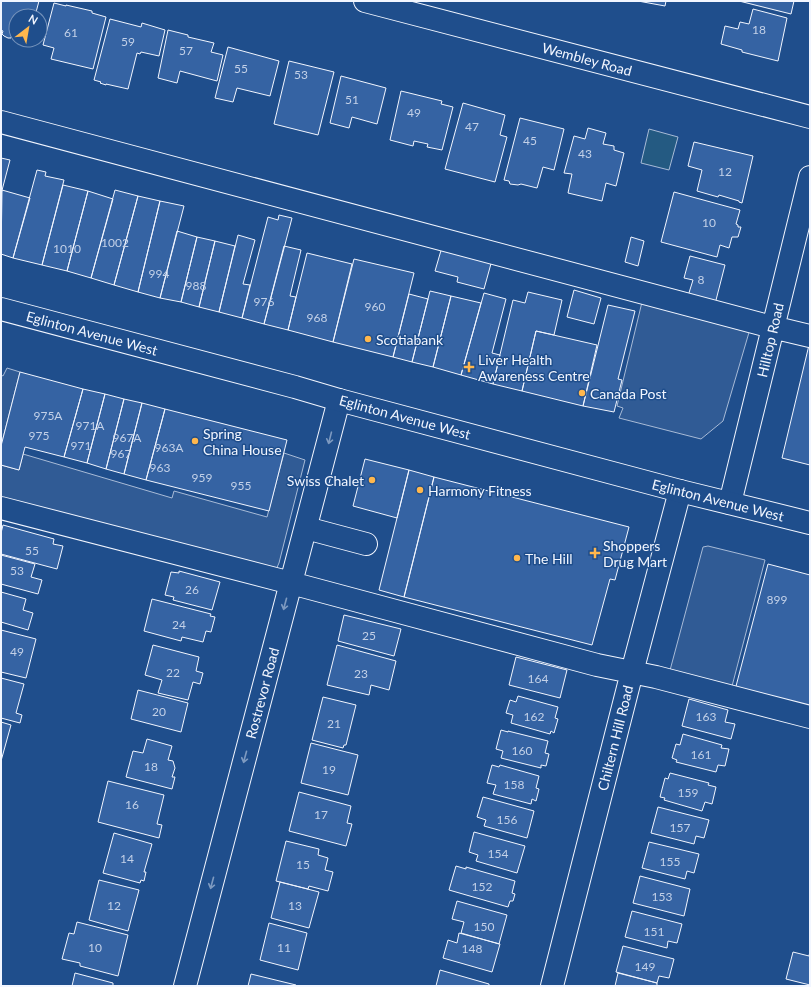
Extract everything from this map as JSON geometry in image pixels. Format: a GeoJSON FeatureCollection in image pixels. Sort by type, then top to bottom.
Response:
{"type":"FeatureCollection","features":[{"type":"Feature","properties":{"kind":"street","name":"Wembley Road"},"geometry":{"type":"LineString","coordinates":[[365,1],[810,117]]}},
{"type":"Feature","properties":{"kind":"street"},"geometry":{"type":"LineString","coordinates":[[1,122],[810,336]]}},
{"type":"Feature","properties":{"kind":"street","name":"Hilltop Road"},"geometry":{"type":"LineString","coordinates":[[730,503],[810,177]]}},
{"type":"Feature","properties":{"kind":"street","name":"Eglinton Avenue West"},"geometry":{"type":"LineString","coordinates":[[1,310],[295,387],[680,491],[810,523]]}},
{"type":"Feature","properties":{"kind":"street","name":"Rostrevor Road"},"geometry":{"type":"LineString","coordinates":[[185,986],[339,400]]}},
{"type":"Feature","properties":{"kind":"street","name":"Chiltern Hill Road"},"geometry":{"type":"LineString","coordinates":[[552,986],[680,491]]}},
{"type":"Feature","properties":{"kind":"street"},"geometry":{"type":"LineString","coordinates":[[1,508],[291,583],[560,655],[656,677],[810,717]]}},
{"type":"Feature","properties":{"kind":"street"},"geometry":{"type":"LineString","coordinates":[[306,528],[366,544]]}},
{"type":"Feature","properties":{"kind":"shaded area"},"geometry":{"type":"Polygon","coordinates":[[[649,129],[678,137],[669,170],[641,163],[649,129]]]}},
{"type":"Feature","properties":{"kind":"shaded area"},"geometry":{"type":"Polygon","coordinates":[[[642,302],[750,329],[723,421],[701,439],[619,418],[623,408],[617,406],[642,302]]]}},
{"type":"Feature","properties":{"kind":"shaded area"},"geometry":{"type":"Polygon","coordinates":[[[7,368],[20,372],[1,446],[1,375],[3,376],[7,368]]]}},
{"type":"Feature","properties":{"kind":"shaded area"},"geometry":{"type":"Polygon","coordinates":[[[284,453],[305,460],[279,563],[274,574],[1,501],[1,465],[19,470],[23,454],[172,498],[174,491],[267,517],[284,453]]]}},
{"type":"Feature","properties":{"kind":"shaded area"},"geometry":{"type":"Polygon","coordinates":[[[708,546],[765,560],[731,690],[669,674],[703,547],[708,546]]]}},
{"type":"Feature","properties":{"kind":"building"},"geometry":{"type":"Polygon","coordinates":[[[1,1],[39,1],[37,8],[8,8],[8,38],[2,34],[3,31],[1,30],[1,1]]]}},
{"type":"Feature","properties":{"kind":"building"},"geometry":{"type":"Polygon","coordinates":[[[638,1],[666,1],[665,6],[638,1]]]}},
{"type":"Feature","properties":{"kind":"building"},"geometry":{"type":"Polygon","coordinates":[[[739,1],[794,1],[791,14],[739,1]]]}},
{"type":"Feature","properties":{"kind":"building"},"geometry":{"type":"Polygon","coordinates":[[[54,3],[92,11],[92,13],[106,17],[93,69],[51,59],[54,48],[48,46],[48,26],[54,3]]]}},
{"type":"Feature","properties":{"kind":"building"},"geometry":{"type":"Polygon","coordinates":[[[753,9],[787,18],[778,61],[742,52],[742,50],[721,44],[725,26],[738,29],[740,22],[749,24],[753,9]]]}},
{"type":"Feature","properties":{"kind":"building"},"geometry":{"type":"Polygon","coordinates":[[[110,19],[141,27],[142,23],[165,30],[159,56],[141,52],[140,54],[137,53],[128,89],[106,85],[94,80],[110,19]]]}},
{"type":"Feature","properties":{"kind":"building"},"geometry":{"type":"Polygon","coordinates":[[[168,30],[188,35],[188,37],[214,43],[211,52],[223,55],[217,81],[180,71],[177,83],[158,78],[168,30]]]}},
{"type":"Feature","properties":{"kind":"building"},"geometry":{"type":"Polygon","coordinates":[[[228,47],[279,61],[270,96],[237,88],[233,102],[215,98],[228,47]]]}},
{"type":"Feature","properties":{"kind":"building"},"geometry":{"type":"Polygon","coordinates":[[[289,61],[334,72],[318,135],[274,124],[289,61]]]}},
{"type":"Feature","properties":{"kind":"building"},"geometry":{"type":"Polygon","coordinates":[[[341,76],[386,88],[377,124],[352,117],[349,128],[330,123],[341,76]]]}},
{"type":"Feature","properties":{"kind":"building"},"geometry":{"type":"Polygon","coordinates":[[[401,91],[442,101],[441,104],[453,107],[442,150],[427,147],[428,144],[414,141],[413,146],[390,140],[401,91]]]}},
{"type":"Feature","properties":{"kind":"building"},"geometry":{"type":"Polygon","coordinates":[[[463,103],[505,115],[500,135],[507,137],[495,182],[445,169],[463,103]]]}},
{"type":"Feature","properties":{"kind":"building"},"geometry":{"type":"Polygon","coordinates":[[[520,118],[564,129],[554,170],[543,167],[537,188],[521,184],[510,184],[509,181],[504,180],[520,118]]]}},
{"type":"Feature","properties":{"kind":"building"},"geometry":{"type":"Polygon","coordinates":[[[588,128],[606,133],[603,144],[614,146],[614,150],[624,153],[616,186],[606,183],[602,201],[568,193],[572,174],[564,173],[574,136],[585,139],[588,128]]]}},
{"type":"Feature","properties":{"kind":"building"},"geometry":{"type":"Polygon","coordinates":[[[694,142],[753,156],[742,203],[719,195],[718,197],[697,191],[702,170],[688,166],[694,142]]]}},
{"type":"Feature","properties":{"kind":"building"},"geometry":{"type":"Polygon","coordinates":[[[1,158],[10,160],[1,194],[1,158]]]}},
{"type":"Feature","properties":{"kind":"building"},"geometry":{"type":"Polygon","coordinates":[[[37,170],[46,172],[45,176],[64,180],[42,265],[13,258],[37,170]]]}},
{"type":"Feature","properties":{"kind":"building"},"geometry":{"type":"Polygon","coordinates":[[[63,185],[88,191],[67,271],[42,265],[63,185]]]}},
{"type":"Feature","properties":{"kind":"building"},"geometry":{"type":"Polygon","coordinates":[[[2,190],[30,198],[13,258],[1,254],[2,190]]]}},
{"type":"Feature","properties":{"kind":"building"},"geometry":{"type":"Polygon","coordinates":[[[115,190],[138,196],[114,285],[91,278],[115,190]]]}},
{"type":"Feature","properties":{"kind":"building"},"geometry":{"type":"Polygon","coordinates":[[[88,191],[113,199],[91,278],[67,271],[88,191]]]}},
{"type":"Feature","properties":{"kind":"building"},"geometry":{"type":"Polygon","coordinates":[[[674,192],[740,210],[736,224],[738,227],[741,227],[738,237],[732,237],[729,248],[720,245],[717,257],[661,242],[674,192]]]}},
{"type":"Feature","properties":{"kind":"building"},"geometry":{"type":"Polygon","coordinates":[[[138,196],[160,201],[138,292],[114,285],[138,196]]]}},
{"type":"Feature","properties":{"kind":"building"},"geometry":{"type":"Polygon","coordinates":[[[160,201],[184,206],[160,298],[138,292],[160,201]]]}},
{"type":"Feature","properties":{"kind":"building"},"geometry":{"type":"Polygon","coordinates":[[[279,215],[292,218],[264,324],[242,318],[268,217],[278,220],[279,215]]]}},
{"type":"Feature","properties":{"kind":"building"},"geometry":{"type":"Polygon","coordinates":[[[177,231],[197,237],[181,302],[160,298],[177,231]]]}},
{"type":"Feature","properties":{"kind":"building"},"geometry":{"type":"Polygon","coordinates":[[[238,235],[255,240],[243,284],[250,285],[242,318],[219,312],[238,235]]]}},
{"type":"Feature","properties":{"kind":"building"},"geometry":{"type":"Polygon","coordinates":[[[197,237],[215,241],[199,307],[181,302],[197,237]]]}},
{"type":"Feature","properties":{"kind":"building"},"geometry":{"type":"Polygon","coordinates":[[[631,237],[644,241],[638,266],[625,262],[631,237]]]}},
{"type":"Feature","properties":{"kind":"building"},"geometry":{"type":"Polygon","coordinates":[[[215,241],[235,246],[219,312],[199,307],[215,241]]]}},
{"type":"Feature","properties":{"kind":"building"},"geometry":{"type":"Polygon","coordinates":[[[284,246],[301,250],[290,296],[296,297],[288,330],[264,324],[284,246]]]}},
{"type":"Feature","properties":{"kind":"building"},"geometry":{"type":"Polygon","coordinates":[[[442,247],[492,260],[484,289],[457,282],[458,277],[435,271],[442,247]]]}},
{"type":"Feature","properties":{"kind":"building"},"geometry":{"type":"Polygon","coordinates":[[[307,253],[352,264],[333,342],[288,330],[307,253]]]}},
{"type":"Feature","properties":{"kind":"building"},"geometry":{"type":"Polygon","coordinates":[[[690,256],[725,265],[715,304],[688,296],[693,280],[684,278],[690,256]]]}},
{"type":"Feature","properties":{"kind":"building"},"geometry":{"type":"Polygon","coordinates":[[[354,259],[414,273],[393,357],[333,342],[354,259]]]}},
{"type":"Feature","properties":{"kind":"building"},"geometry":{"type":"Polygon","coordinates":[[[574,290],[601,298],[594,324],[567,317],[574,290]]]}},
{"type":"Feature","properties":{"kind":"building"},"geometry":{"type":"Polygon","coordinates":[[[430,291],[451,296],[433,367],[412,362],[430,291]]]}},
{"type":"Feature","properties":{"kind":"building"},"geometry":{"type":"Polygon","coordinates":[[[528,292],[562,300],[554,335],[536,331],[522,391],[493,384],[513,300],[525,303],[528,292]]]}},
{"type":"Feature","properties":{"kind":"building"},"geometry":{"type":"Polygon","coordinates":[[[484,293],[506,299],[492,353],[500,355],[493,384],[461,375],[484,293]]]}},
{"type":"Feature","properties":{"kind":"building"},"geometry":{"type":"Polygon","coordinates":[[[409,294],[428,299],[412,362],[393,357],[409,294]]]}},
{"type":"Feature","properties":{"kind":"building"},"geometry":{"type":"Polygon","coordinates":[[[451,296],[481,303],[461,375],[433,367],[451,296]]]}},
{"type":"Feature","properties":{"kind":"building"},"geometry":{"type":"Polygon","coordinates":[[[608,305],[635,311],[618,379],[622,380],[614,412],[583,406],[608,305]]]}},
{"type":"Feature","properties":{"kind":"building"},"geometry":{"type":"Polygon","coordinates":[[[536,331],[597,345],[583,406],[522,391],[536,331]]]}},
{"type":"Feature","properties":{"kind":"building"},"geometry":{"type":"Polygon","coordinates":[[[810,345],[810,465],[782,458],[810,345]]]}},
{"type":"Feature","properties":{"kind":"building"},"geometry":{"type":"Polygon","coordinates":[[[20,372],[83,389],[64,457],[25,447],[19,470],[1,465],[1,446],[20,372]]]}},
{"type":"Feature","properties":{"kind":"building"},"geometry":{"type":"Polygon","coordinates":[[[83,389],[105,394],[87,463],[64,457],[83,389]]]}},
{"type":"Feature","properties":{"kind":"building"},"geometry":{"type":"Polygon","coordinates":[[[105,394],[124,399],[106,469],[87,463],[105,394]]]}},
{"type":"Feature","properties":{"kind":"building"},"geometry":{"type":"Polygon","coordinates":[[[124,399],[142,403],[124,474],[106,469],[124,399]]]}},
{"type":"Feature","properties":{"kind":"building"},"geometry":{"type":"Polygon","coordinates":[[[142,403],[165,409],[146,480],[124,474],[142,403]]]}},
{"type":"Feature","properties":{"kind":"building"},"geometry":{"type":"Polygon","coordinates":[[[165,409],[287,440],[269,511],[146,480],[165,409]]]}},
{"type":"Feature","properties":{"kind":"building"},"geometry":{"type":"Polygon","coordinates":[[[365,459],[409,470],[397,518],[353,506],[365,459]]]}},
{"type":"Feature","properties":{"kind":"building"},"geometry":{"type":"Polygon","coordinates":[[[409,470],[434,477],[404,597],[379,590],[409,470]]]}},
{"type":"Feature","properties":{"kind":"building","name":"The Hill"},"geometry":{"type":"Polygon","coordinates":[[[434,477],[629,527],[615,580],[610,579],[592,645],[404,597],[434,477]]]}},
{"type":"Feature","properties":{"kind":"building"},"geometry":{"type":"Polygon","coordinates":[[[3,525],[54,539],[53,544],[63,546],[57,569],[1,554],[1,533],[3,525]]]}},
{"type":"Feature","properties":{"kind":"building"},"geometry":{"type":"Polygon","coordinates":[[[1,555],[35,564],[31,577],[42,580],[38,594],[1,584],[1,555]]]}},
{"type":"Feature","properties":{"kind":"building"},"geometry":{"type":"Polygon","coordinates":[[[768,564],[810,575],[810,710],[735,690],[768,564]]]}},
{"type":"Feature","properties":{"kind":"building"},"geometry":{"type":"Polygon","coordinates":[[[179,571],[220,582],[212,610],[173,600],[174,597],[165,595],[171,572],[179,573],[179,571]]]}},
{"type":"Feature","properties":{"kind":"building"},"geometry":{"type":"Polygon","coordinates":[[[1,592],[26,599],[23,610],[33,613],[28,630],[1,622],[1,592]]]}},
{"type":"Feature","properties":{"kind":"building"},"geometry":{"type":"Polygon","coordinates":[[[152,599],[211,614],[210,616],[215,617],[211,632],[206,631],[203,642],[182,637],[181,641],[144,631],[152,599]]]}},
{"type":"Feature","properties":{"kind":"building"},"geometry":{"type":"Polygon","coordinates":[[[344,615],[401,629],[394,656],[338,641],[344,615]]]}},
{"type":"Feature","properties":{"kind":"building"},"geometry":{"type":"Polygon","coordinates":[[[1,630],[36,639],[26,678],[1,672],[1,630]]]}},
{"type":"Feature","properties":{"kind":"building"},"geometry":{"type":"Polygon","coordinates":[[[153,645],[199,657],[196,671],[203,673],[200,684],[193,682],[188,700],[158,693],[162,680],[145,675],[153,645]]]}},
{"type":"Feature","properties":{"kind":"building"},"geometry":{"type":"Polygon","coordinates":[[[337,645],[396,661],[389,690],[371,685],[369,695],[327,685],[337,645]]]}},
{"type":"Feature","properties":{"kind":"building"},"geometry":{"type":"Polygon","coordinates":[[[516,657],[567,670],[560,698],[509,685],[516,657]]]}},
{"type":"Feature","properties":{"kind":"building"},"geometry":{"type":"Polygon","coordinates":[[[1,678],[24,684],[16,713],[22,715],[20,723],[1,718],[1,678]]]}},
{"type":"Feature","properties":{"kind":"building"},"geometry":{"type":"Polygon","coordinates":[[[138,690],[188,703],[181,732],[131,719],[138,690]]]}},
{"type":"Feature","properties":{"kind":"building"},"geometry":{"type":"Polygon","coordinates":[[[518,696],[558,707],[555,718],[558,719],[554,733],[551,731],[550,734],[511,723],[513,715],[506,713],[510,700],[516,702],[518,696]]]}},
{"type":"Feature","properties":{"kind":"building"},"geometry":{"type":"Polygon","coordinates":[[[323,697],[356,705],[346,745],[344,745],[343,748],[312,740],[323,697]]]}},
{"type":"Feature","properties":{"kind":"building"},"geometry":{"type":"Polygon","coordinates":[[[689,699],[728,710],[725,722],[735,724],[731,739],[682,726],[689,699]]]}},
{"type":"Feature","properties":{"kind":"building"},"geometry":{"type":"Polygon","coordinates":[[[1,722],[11,725],[1,761],[1,722]]]}},
{"type":"Feature","properties":{"kind":"building"},"geometry":{"type":"Polygon","coordinates":[[[501,730],[548,741],[545,753],[549,754],[546,766],[541,765],[541,768],[501,758],[503,751],[496,749],[501,730]]]}},
{"type":"Feature","properties":{"kind":"building"},"geometry":{"type":"Polygon","coordinates":[[[683,734],[722,745],[721,748],[729,749],[725,766],[718,765],[716,772],[676,762],[677,760],[672,758],[676,744],[680,745],[683,734]]]}},
{"type":"Feature","properties":{"kind":"building"},"geometry":{"type":"Polygon","coordinates":[[[147,739],[172,746],[168,760],[173,761],[175,768],[172,777],[175,777],[172,789],[126,777],[133,751],[143,753],[147,739]]]}},
{"type":"Feature","properties":{"kind":"building"},"geometry":{"type":"Polygon","coordinates":[[[311,743],[358,755],[348,795],[301,783],[311,743]]]}},
{"type":"Feature","properties":{"kind":"building"},"geometry":{"type":"Polygon","coordinates":[[[492,765],[499,767],[500,765],[539,776],[536,788],[539,789],[536,801],[532,799],[531,804],[493,794],[496,785],[487,783],[492,765]]]}},
{"type":"Feature","properties":{"kind":"building"},"geometry":{"type":"Polygon","coordinates":[[[670,773],[709,783],[708,785],[716,787],[712,804],[705,802],[702,811],[664,800],[665,798],[660,797],[665,778],[668,779],[670,773]]]}},
{"type":"Feature","properties":{"kind":"building"},"geometry":{"type":"Polygon","coordinates":[[[108,781],[164,795],[157,824],[162,825],[159,838],[98,822],[108,781]]]}},
{"type":"Feature","properties":{"kind":"building"},"geometry":{"type":"Polygon","coordinates":[[[299,792],[351,806],[347,823],[352,824],[346,846],[289,831],[299,792]]]}},
{"type":"Feature","properties":{"kind":"building"},"geometry":{"type":"Polygon","coordinates":[[[483,797],[534,811],[527,838],[484,826],[486,820],[477,817],[483,797]]]}},
{"type":"Feature","properties":{"kind":"building"},"geometry":{"type":"Polygon","coordinates":[[[658,807],[709,820],[704,838],[696,836],[694,844],[651,833],[658,807]]]}},
{"type":"Feature","properties":{"kind":"building"},"geometry":{"type":"Polygon","coordinates":[[[474,832],[525,846],[517,873],[476,861],[478,855],[469,852],[474,832]]]}},
{"type":"Feature","properties":{"kind":"building"},"geometry":{"type":"Polygon","coordinates":[[[114,833],[152,844],[144,872],[146,872],[144,881],[141,880],[140,883],[103,873],[114,833]]]}},
{"type":"Feature","properties":{"kind":"building"},"geometry":{"type":"Polygon","coordinates":[[[286,841],[319,849],[318,855],[328,858],[325,870],[333,872],[328,891],[309,886],[308,889],[276,881],[286,841]]]}},
{"type":"Feature","properties":{"kind":"building"},"geometry":{"type":"Polygon","coordinates":[[[649,842],[699,854],[694,873],[687,871],[685,879],[642,868],[649,842]]]}},
{"type":"Feature","properties":{"kind":"building"},"geometry":{"type":"Polygon","coordinates":[[[456,866],[466,869],[466,867],[515,881],[512,893],[515,894],[513,901],[510,901],[508,907],[449,890],[456,866]]]}},
{"type":"Feature","properties":{"kind":"building"},"geometry":{"type":"Polygon","coordinates":[[[640,876],[690,889],[684,916],[633,903],[640,876]]]}},
{"type":"Feature","properties":{"kind":"building"},"geometry":{"type":"Polygon","coordinates":[[[99,880],[139,890],[128,931],[89,920],[99,880]]]}},
{"type":"Feature","properties":{"kind":"building"},"geometry":{"type":"Polygon","coordinates":[[[280,882],[319,892],[309,928],[271,918],[280,882]]]}},
{"type":"Feature","properties":{"kind":"building"},"geometry":{"type":"Polygon","coordinates":[[[457,901],[507,915],[499,944],[461,933],[464,922],[452,919],[457,901]]]}},
{"type":"Feature","properties":{"kind":"building"},"geometry":{"type":"Polygon","coordinates":[[[632,911],[682,924],[677,943],[668,941],[667,948],[625,937],[632,911]]]}},
{"type":"Feature","properties":{"kind":"building"},"geometry":{"type":"Polygon","coordinates":[[[77,922],[128,935],[118,976],[80,966],[80,963],[62,959],[69,933],[74,934],[77,922]]]}},
{"type":"Feature","properties":{"kind":"building"},"geometry":{"type":"Polygon","coordinates":[[[269,923],[307,933],[298,970],[260,960],[269,923]]]}},
{"type":"Feature","properties":{"kind":"building"},"geometry":{"type":"Polygon","coordinates":[[[459,933],[500,944],[492,972],[443,958],[448,940],[457,943],[459,933]]]}},
{"type":"Feature","properties":{"kind":"building"},"geometry":{"type":"Polygon","coordinates":[[[623,946],[674,959],[669,978],[659,976],[657,983],[616,972],[623,946]]]}},
{"type":"Feature","properties":{"kind":"building"},"geometry":{"type":"Polygon","coordinates":[[[810,951],[810,985],[786,979],[793,952],[809,956],[810,951]]]}},
{"type":"Feature","properties":{"kind":"building"},"geometry":{"type":"Polygon","coordinates":[[[440,970],[489,984],[489,986],[436,986],[440,970]]]}},
{"type":"Feature","properties":{"kind":"building"},"geometry":{"type":"Polygon","coordinates":[[[75,973],[113,983],[113,986],[72,986],[75,973]]]}},
{"type":"Feature","properties":{"kind":"building"},"geometry":{"type":"Polygon","coordinates":[[[618,973],[657,983],[657,986],[615,986],[618,973]]]}},
{"type":"Feature","properties":{"kind":"building"},"geometry":{"type":"Polygon","coordinates":[[[251,974],[296,985],[296,986],[248,986],[251,974]]]}},
{"type":"Feature","properties":{"kind":"place","name":"Scotiabank"},"geometry":{"type":"Point","coordinates":[368,339]}},
{"type":"Feature","properties":{"kind":"place","name":"Liver Health Awareness Centre"},"geometry":{"type":"Point","coordinates":[469,367]}},
{"type":"Feature","properties":{"kind":"place","name":"Canada Post"},"geometry":{"type":"Point","coordinates":[582,393]}},
{"type":"Feature","properties":{"kind":"place","name":"Spring China House"},"geometry":{"type":"Point","coordinates":[195,441]}},
{"type":"Feature","properties":{"kind":"place","name":"Swiss Chalet"},"geometry":{"type":"Point","coordinates":[372,480]}},
{"type":"Feature","properties":{"kind":"place","name":"Harmony Fitness"},"geometry":{"type":"Point","coordinates":[420,490]}},
{"type":"Feature","properties":{"kind":"place","name":"Shoppers Drug Mart"},"geometry":{"type":"Point","coordinates":[595,553]}},
{"type":"Feature","properties":{"kind":"place","name":"The Hill"},"geometry":{"type":"Point","coordinates":[517,558]}}]}
